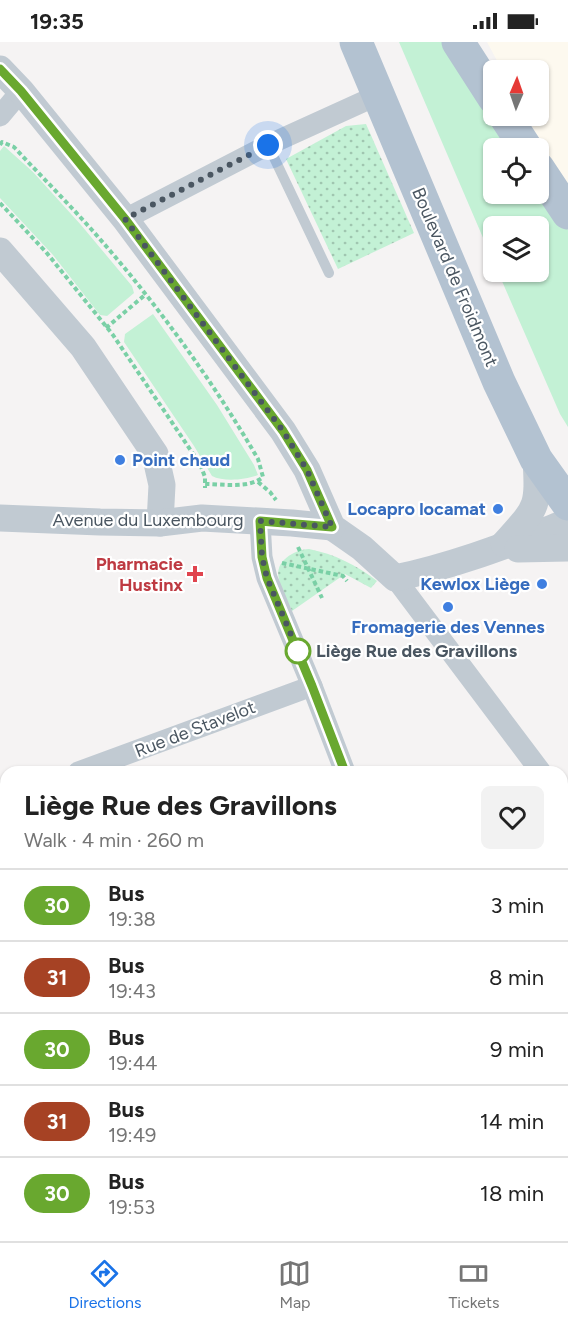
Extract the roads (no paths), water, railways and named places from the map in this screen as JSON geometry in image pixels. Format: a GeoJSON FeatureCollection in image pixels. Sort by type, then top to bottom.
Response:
{"type":"FeatureCollection","features":[{"type":"Feature","properties":{"kind":"main road","name":"Boulevard de Froidmont"},"geometry":{"type":"LineString","coordinates":[[356,42],[499,382],[536,459],[568,504]]}},
{"type":"Feature","properties":{"kind":"main road"},"geometry":{"type":"LineString","coordinates":[[458,42],[483,81]]}},
{"type":"Feature","properties":{"kind":"main road"},"geometry":{"type":"LineString","coordinates":[[549,184],[568,213]]}},
{"type":"Feature","properties":{"kind":"street"},"geometry":{"type":"LineString","coordinates":[[0,69],[21,91],[125,219],[283,431],[307,470],[332,527],[362,548],[395,578],[536,766]]}},
{"type":"Feature","properties":{"kind":"street"},"geometry":{"type":"LineString","coordinates":[[0,116],[21,91]]}},
{"type":"Feature","properties":{"kind":"street"},"geometry":{"type":"LineString","coordinates":[[125,219],[268,145],[378,95]]}},
{"type":"Feature","properties":{"kind":"street"},"geometry":{"type":"LineString","coordinates":[[0,251],[82,347],[154,454],[162,485],[160,522]]}},
{"type":"Feature","properties":{"kind":"street"},"geometry":{"type":"LineString","coordinates":[[502,547],[534,509],[538,493],[536,459]]}},
{"type":"Feature","properties":{"kind":"street","name":"Avenue du Luxembourg"},"geometry":{"type":"LineString","coordinates":[[0,518],[160,522],[202,518],[332,527]]}},
{"type":"Feature","properties":{"kind":"street"},"geometry":{"type":"LineString","coordinates":[[260,521],[262,557],[267,578],[343,766]]}},
{"type":"Feature","properties":{"kind":"street"},"geometry":{"type":"LineString","coordinates":[[395,578],[502,547],[568,522]]}},
{"type":"Feature","properties":{"kind":"street"},"geometry":{"type":"LineString","coordinates":[[502,547],[526,550],[564,550]]}},
{"type":"Feature","properties":{"kind":"street","name":"Rue de Stavelot"},"geometry":{"type":"LineString","coordinates":[[94,766],[312,686]]}},
{"type":"Feature","properties":{"kind":"lane"},"geometry":{"type":"LineString","coordinates":[[268,145],[329,273]]}},
{"type":"Feature","properties":{"kind":"place","name":"Point chaud"},"geometry":{"type":"Point","coordinates":[120,460]}},
{"type":"Feature","properties":{"kind":"place","name":"Locapro locamat"},"geometry":{"type":"Point","coordinates":[498,509]}},
{"type":"Feature","properties":{"kind":"place","name":"Pharmacie Hustinx"},"geometry":{"type":"Point","coordinates":[195,574]}},
{"type":"Feature","properties":{"kind":"place","name":"Kewlox Liège"},"geometry":{"type":"Point","coordinates":[542,584]}},
{"type":"Feature","properties":{"kind":"place","name":"Fromagerie des Vennes"},"geometry":{"type":"Point","coordinates":[448,607]}},
{"type":"Feature","properties":{"kind":"place","name":"Liège Rue des Gravillons"},"geometry":{"type":"Point","coordinates":[298,651]}}]}
